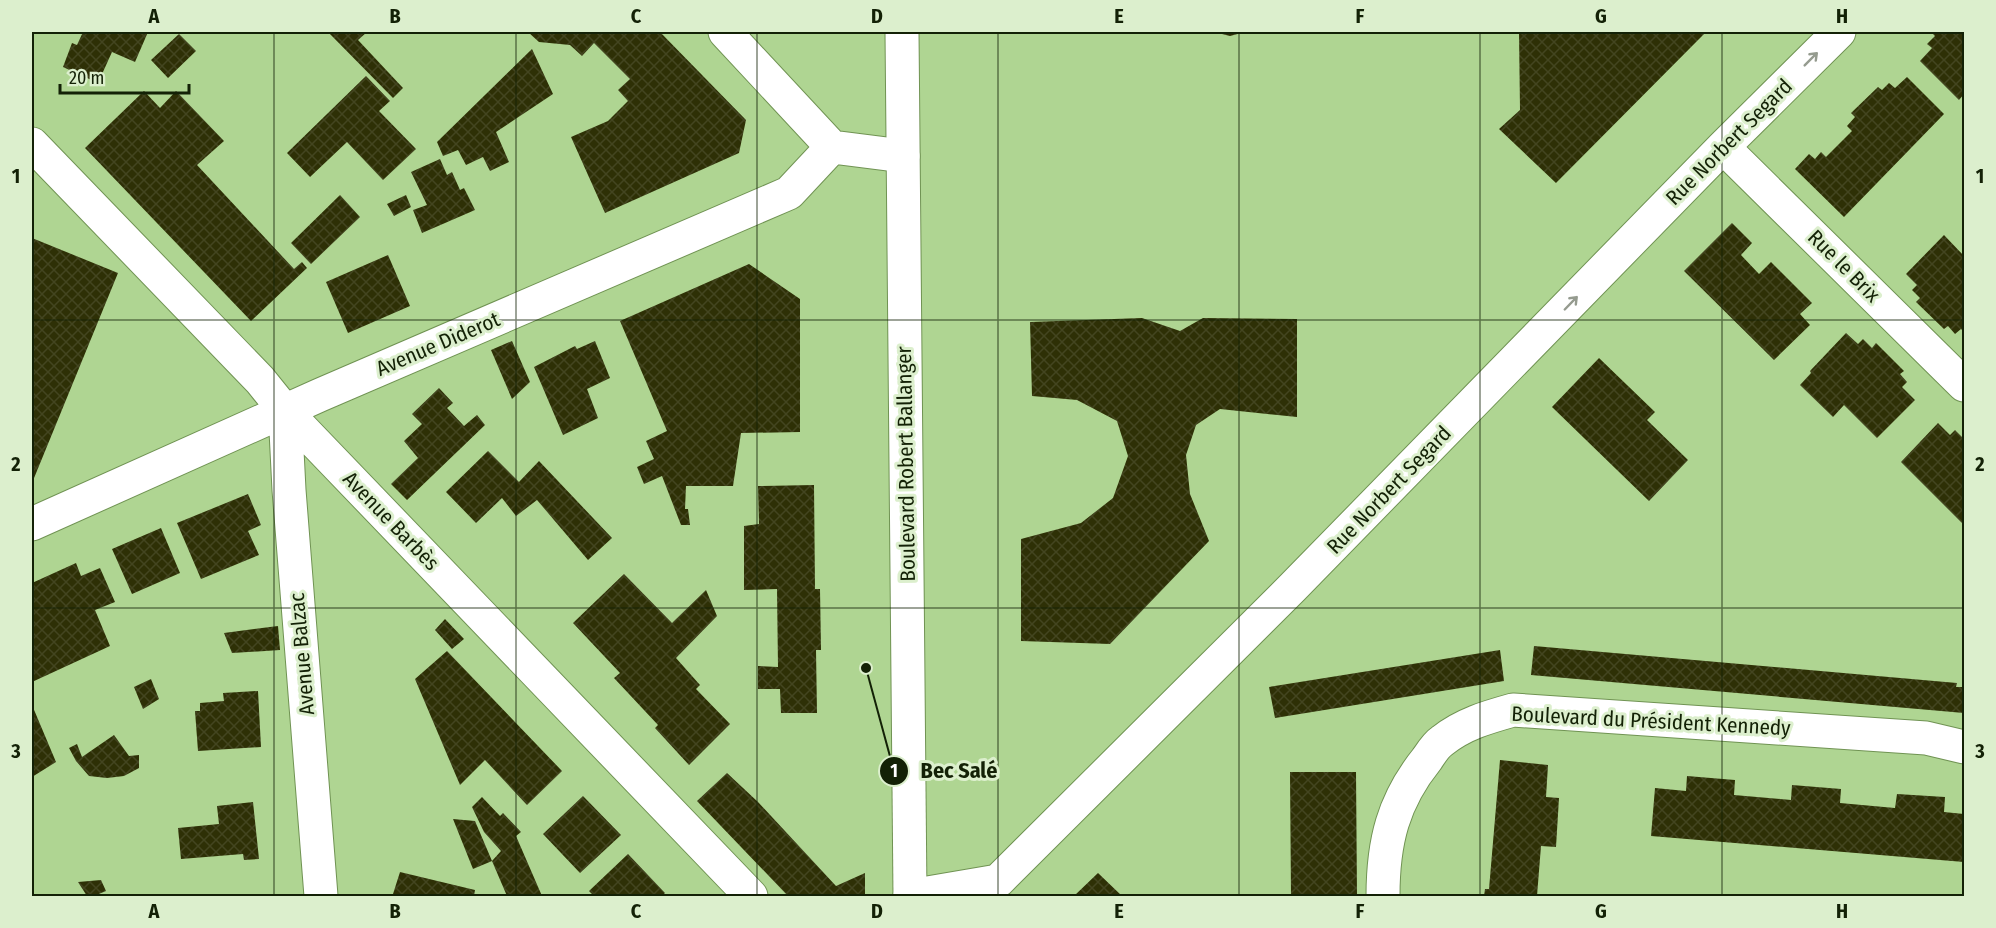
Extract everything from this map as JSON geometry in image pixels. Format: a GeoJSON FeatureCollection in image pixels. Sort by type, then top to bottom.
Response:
{"type":"FeatureCollection","features":[{"type":"Feature","properties":{"kind":"street"},"geometry":{"type":"LineString","coordinates":[[725,32],[832,147],[903,156]]}},
{"type":"Feature","properties":{"kind":"street","name":"Boulevard Robert Ballanger"},"geometry":{"type":"LineString","coordinates":[[902,32],[910,896]]}},
{"type":"Feature","properties":{"kind":"street","name":"Rue Norbert Segard"},"geometry":{"type":"LineString","coordinates":[[910,896],[998,880],[1285,596],[1723,147],[1839,32]]}},
{"type":"Feature","properties":{"kind":"street","name":"Avenue Barbès"},"geometry":{"type":"LineString","coordinates":[[32,144],[752,897]]}},
{"type":"Feature","properties":{"kind":"street","name":"Avenue Diderot"},"geometry":{"type":"LineString","coordinates":[[32,524],[285,411],[789,193],[832,147]]}},
{"type":"Feature","properties":{"kind":"street","name":"Rue le Brix"},"geometry":{"type":"LineString","coordinates":[[1723,147],[1965,385]]}},
{"type":"Feature","properties":{"kind":"street","name":"Avenue Balzac"},"geometry":{"type":"LineString","coordinates":[[285,411],[289,490],[321,897]]}},
{"type":"Feature","properties":{"kind":"street","name":"Boulevard du Président Kennedy"},"geometry":{"type":"LineString","coordinates":[[1383,897],[1383,866],[1390,825],[1412,777],[1441,741],[1478,719],[1513,710],[1926,738],[1965,747]]}},
{"type":"Feature","properties":{"kind":"building"},"geometry":{"type":"Polygon","coordinates":[[[83,32],[148,32],[135,62],[112,52],[98,83],[63,67],[72,43],[77,45],[83,32]]]}},
{"type":"Feature","properties":{"kind":"building"},"geometry":{"type":"Polygon","coordinates":[[[328,32],[367,32],[358,40],[403,88],[393,98],[328,32]]]}},
{"type":"Feature","properties":{"kind":"building"},"geometry":{"type":"Polygon","coordinates":[[[528,32],[660,32],[746,120],[739,153],[605,213],[571,137],[608,121],[628,101],[618,90],[630,79],[594,43],[582,56],[570,45],[539,42],[528,32]]]}},
{"type":"Feature","properties":{"kind":"building"},"geometry":{"type":"Polygon","coordinates":[[[1214,32],[1245,32],[1230,36],[1214,32]]]}},
{"type":"Feature","properties":{"kind":"building"},"geometry":{"type":"Polygon","coordinates":[[[1519,32],[1706,32],[1556,183],[1499,129],[1520,110],[1519,32]]]}},
{"type":"Feature","properties":{"kind":"building"},"geometry":{"type":"Polygon","coordinates":[[[1931,32],[1964,32],[1964,94],[1959,100],[1920,61],[1932,48],[1927,44],[1935,36],[1931,32]]]}},
{"type":"Feature","properties":{"kind":"building"},"geometry":{"type":"Polygon","coordinates":[[[179,34],[196,51],[168,78],[151,60],[179,34]]]}},
{"type":"Feature","properties":{"kind":"building"},"geometry":{"type":"Polygon","coordinates":[[[532,49],[553,94],[496,132],[509,162],[490,171],[483,157],[466,165],[458,150],[443,156],[437,142],[532,49]]]}},
{"type":"Feature","properties":{"kind":"building"},"geometry":{"type":"Polygon","coordinates":[[[366,76],[390,101],[379,111],[416,149],[383,180],[347,142],[310,177],[287,153],[366,76]]]}},
{"type":"Feature","properties":{"kind":"building"},"geometry":{"type":"Polygon","coordinates":[[[1907,77],[1944,114],[1844,217],[1795,169],[1809,154],[1815,159],[1821,152],[1826,157],[1852,131],[1847,126],[1855,117],[1851,113],[1878,87],[1882,90],[1889,83],[1895,88],[1907,77]]]}},
{"type":"Feature","properties":{"kind":"building"},"geometry":{"type":"Polygon","coordinates":[[[144,91],[160,108],[176,91],[224,141],[197,165],[294,269],[302,262],[307,268],[251,321],[85,148],[144,91]]]}},
{"type":"Feature","properties":{"kind":"building"},"geometry":{"type":"Polygon","coordinates":[[[440,159],[447,175],[452,172],[460,190],[464,188],[475,210],[422,233],[413,210],[427,205],[411,172],[440,159]]]}},
{"type":"Feature","properties":{"kind":"building"},"geometry":{"type":"Polygon","coordinates":[[[340,195],[360,217],[311,264],[291,243],[340,195]]]}},
{"type":"Feature","properties":{"kind":"building"},"geometry":{"type":"Polygon","coordinates":[[[406,195],[411,207],[394,216],[387,204],[406,195]]]}},
{"type":"Feature","properties":{"kind":"building"},"geometry":{"type":"Polygon","coordinates":[[[1732,223],[1752,243],[1741,255],[1759,274],[1771,262],[1812,303],[1800,314],[1810,325],[1774,360],[1684,271],[1732,223]]]}},
{"type":"Feature","properties":{"kind":"building"},"geometry":{"type":"Polygon","coordinates":[[[1944,235],[1964,256],[1964,332],[1961,329],[1955,334],[1948,326],[1944,329],[1916,302],[1920,298],[1912,290],[1917,285],[1906,274],[1944,235]]]}},
{"type":"Feature","properties":{"kind":"building"},"geometry":{"type":"Polygon","coordinates":[[[32,238],[118,273],[32,483],[32,238]]]}},
{"type":"Feature","properties":{"kind":"building"},"geometry":{"type":"Polygon","coordinates":[[[388,255],[410,306],[348,333],[326,282],[388,255]]]}},
{"type":"Feature","properties":{"kind":"building"},"geometry":{"type":"Polygon","coordinates":[[[749,264],[800,299],[800,432],[741,433],[733,486],[686,486],[685,509],[688,509],[690,525],[681,525],[662,476],[644,484],[637,467],[654,459],[646,441],[667,431],[620,321],[749,264]]]}},
{"type":"Feature","properties":{"kind":"building"},"geometry":{"type":"Polygon","coordinates":[[[1142,318],[1180,331],[1203,318],[1297,319],[1297,417],[1220,409],[1196,425],[1186,455],[1190,494],[1209,541],[1110,644],[1021,641],[1021,539],[1081,523],[1113,498],[1128,456],[1117,421],[1077,400],[1032,396],[1030,322],[1142,318]]]}},
{"type":"Feature","properties":{"kind":"building"},"geometry":{"type":"Polygon","coordinates":[[[1846,333],[1858,344],[1863,339],[1872,348],[1876,343],[1904,371],[1900,374],[1907,382],[1902,387],[1915,400],[1877,438],[1844,405],[1833,417],[1800,385],[1846,333]]]}},
{"type":"Feature","properties":{"kind":"building"},"geometry":{"type":"Polygon","coordinates":[[[512,341],[530,382],[512,399],[491,350],[512,341]]]}},
{"type":"Feature","properties":{"kind":"building"},"geometry":{"type":"Polygon","coordinates":[[[595,341],[610,378],[587,389],[598,418],[563,435],[534,367],[575,346],[577,349],[595,341]]]}},
{"type":"Feature","properties":{"kind":"building"},"geometry":{"type":"Polygon","coordinates":[[[1599,358],[1655,412],[1647,420],[1688,460],[1649,501],[1552,407],[1599,358]]]}},
{"type":"Feature","properties":{"kind":"building"},"geometry":{"type":"Polygon","coordinates":[[[439,388],[453,403],[447,408],[464,426],[477,415],[485,425],[407,500],[391,484],[418,458],[404,441],[422,424],[412,414],[439,388]]]}},
{"type":"Feature","properties":{"kind":"building"},"geometry":{"type":"Polygon","coordinates":[[[1938,423],[1950,435],[1955,430],[1964,439],[1964,525],[1901,462],[1938,423]]]}},
{"type":"Feature","properties":{"kind":"building"},"geometry":{"type":"Polygon","coordinates":[[[488,451],[519,482],[539,461],[612,538],[588,560],[537,500],[516,516],[502,498],[476,523],[446,492],[488,451]]]}},
{"type":"Feature","properties":{"kind":"building"},"geometry":{"type":"Polygon","coordinates":[[[814,485],[815,589],[820,589],[821,650],[816,650],[817,713],[781,713],[780,689],[758,689],[758,666],[778,667],[777,589],[744,590],[744,526],[759,524],[758,486],[814,485]]]}},
{"type":"Feature","properties":{"kind":"building"},"geometry":{"type":"Polygon","coordinates":[[[248,494],[261,525],[248,531],[259,555],[201,579],[177,523],[248,494]]]}},
{"type":"Feature","properties":{"kind":"building"},"geometry":{"type":"Polygon","coordinates":[[[161,528],[180,573],[132,594],[112,549],[161,528]]]}},
{"type":"Feature","properties":{"kind":"building"},"geometry":{"type":"Polygon","coordinates":[[[76,563],[81,576],[100,568],[115,602],[95,610],[110,646],[32,682],[32,583],[76,563]]]}},
{"type":"Feature","properties":{"kind":"building"},"geometry":{"type":"Polygon","coordinates":[[[624,574],[672,623],[706,590],[717,616],[676,658],[700,685],[696,689],[730,724],[689,765],[655,728],[658,725],[614,678],[620,673],[573,623],[624,574]]]}},
{"type":"Feature","properties":{"kind":"building"},"geometry":{"type":"Polygon","coordinates":[[[445,619],[464,639],[452,649],[435,630],[445,619]]]}},
{"type":"Feature","properties":{"kind":"building"},"geometry":{"type":"Polygon","coordinates":[[[278,626],[280,650],[232,653],[224,633],[278,626]]]}},
{"type":"Feature","properties":{"kind":"building"},"geometry":{"type":"Polygon","coordinates":[[[1534,646],[1957,683],[1956,687],[1964,687],[1964,713],[1531,675],[1534,646]]]}},
{"type":"Feature","properties":{"kind":"building"},"geometry":{"type":"Polygon","coordinates":[[[1500,650],[1504,681],[1275,718],[1269,687],[1500,650]]]}},
{"type":"Feature","properties":{"kind":"building"},"geometry":{"type":"Polygon","coordinates":[[[447,651],[562,771],[527,805],[485,760],[460,785],[415,679],[447,651]]]}},
{"type":"Feature","properties":{"kind":"building"},"geometry":{"type":"Polygon","coordinates":[[[151,679],[159,699],[143,709],[134,687],[151,679]]]}},
{"type":"Feature","properties":{"kind":"building"},"geometry":{"type":"Polygon","coordinates":[[[258,691],[261,747],[198,751],[195,711],[200,711],[200,703],[224,701],[223,693],[258,691]]]}},
{"type":"Feature","properties":{"kind":"building"},"geometry":{"type":"Polygon","coordinates":[[[32,705],[56,762],[32,777],[32,705]]]}},
{"type":"Feature","properties":{"kind":"building"},"geometry":{"type":"Polygon","coordinates":[[[114,735],[129,756],[139,755],[139,768],[124,776],[107,778],[89,776],[76,761],[69,748],[77,744],[82,757],[114,735]]]}},
{"type":"Feature","properties":{"kind":"building"},"geometry":{"type":"Polygon","coordinates":[[[1500,760],[1548,765],[1546,797],[1559,798],[1556,847],[1541,846],[1537,896],[1484,896],[1485,889],[1489,889],[1500,760]]]}},
{"type":"Feature","properties":{"kind":"building"},"geometry":{"type":"Polygon","coordinates":[[[1290,772],[1356,772],[1357,896],[1291,896],[1290,772]]]}},
{"type":"Feature","properties":{"kind":"building"},"geometry":{"type":"Polygon","coordinates":[[[727,773],[758,802],[836,886],[865,873],[865,896],[788,896],[697,801],[727,773]]]}},
{"type":"Feature","properties":{"kind":"building"},"geometry":{"type":"Polygon","coordinates":[[[1687,776],[1735,780],[1734,795],[1791,800],[1792,785],[1841,789],[1840,803],[1895,808],[1897,794],[1945,797],[1944,812],[1964,814],[1964,862],[1651,836],[1655,788],[1686,791],[1687,776]]]}},
{"type":"Feature","properties":{"kind":"building"},"geometry":{"type":"Polygon","coordinates":[[[583,796],[621,835],[580,873],[543,834],[583,796]]]}},
{"type":"Feature","properties":{"kind":"building"},"geometry":{"type":"Polygon","coordinates":[[[482,797],[500,816],[503,813],[521,832],[516,836],[542,896],[507,896],[492,861],[501,851],[484,832],[472,807],[482,797]]]}},
{"type":"Feature","properties":{"kind":"building"},"geometry":{"type":"Polygon","coordinates":[[[253,802],[259,859],[244,860],[243,854],[181,859],[178,828],[219,824],[217,806],[253,802]]]}},
{"type":"Feature","properties":{"kind":"building"},"geometry":{"type":"Polygon","coordinates":[[[453,819],[475,821],[492,861],[473,869],[453,819]]]}},
{"type":"Feature","properties":{"kind":"building"},"geometry":{"type":"Polygon","coordinates":[[[628,854],[665,893],[662,896],[594,896],[589,891],[628,854]]]}},
{"type":"Feature","properties":{"kind":"building"},"geometry":{"type":"Polygon","coordinates":[[[400,872],[475,890],[474,896],[393,894],[400,872]]]}},
{"type":"Feature","properties":{"kind":"building"},"geometry":{"type":"Polygon","coordinates":[[[1098,873],[1122,896],[1074,896],[1098,873]]]}},
{"type":"Feature","properties":{"kind":"building"},"geometry":{"type":"Polygon","coordinates":[[[101,880],[106,891],[94,896],[87,896],[78,882],[101,880]]]}},
{"type":"Feature","properties":{"kind":"place","name":"Bec Salé"},"geometry":{"type":"Point","coordinates":[866,668]}}]}
